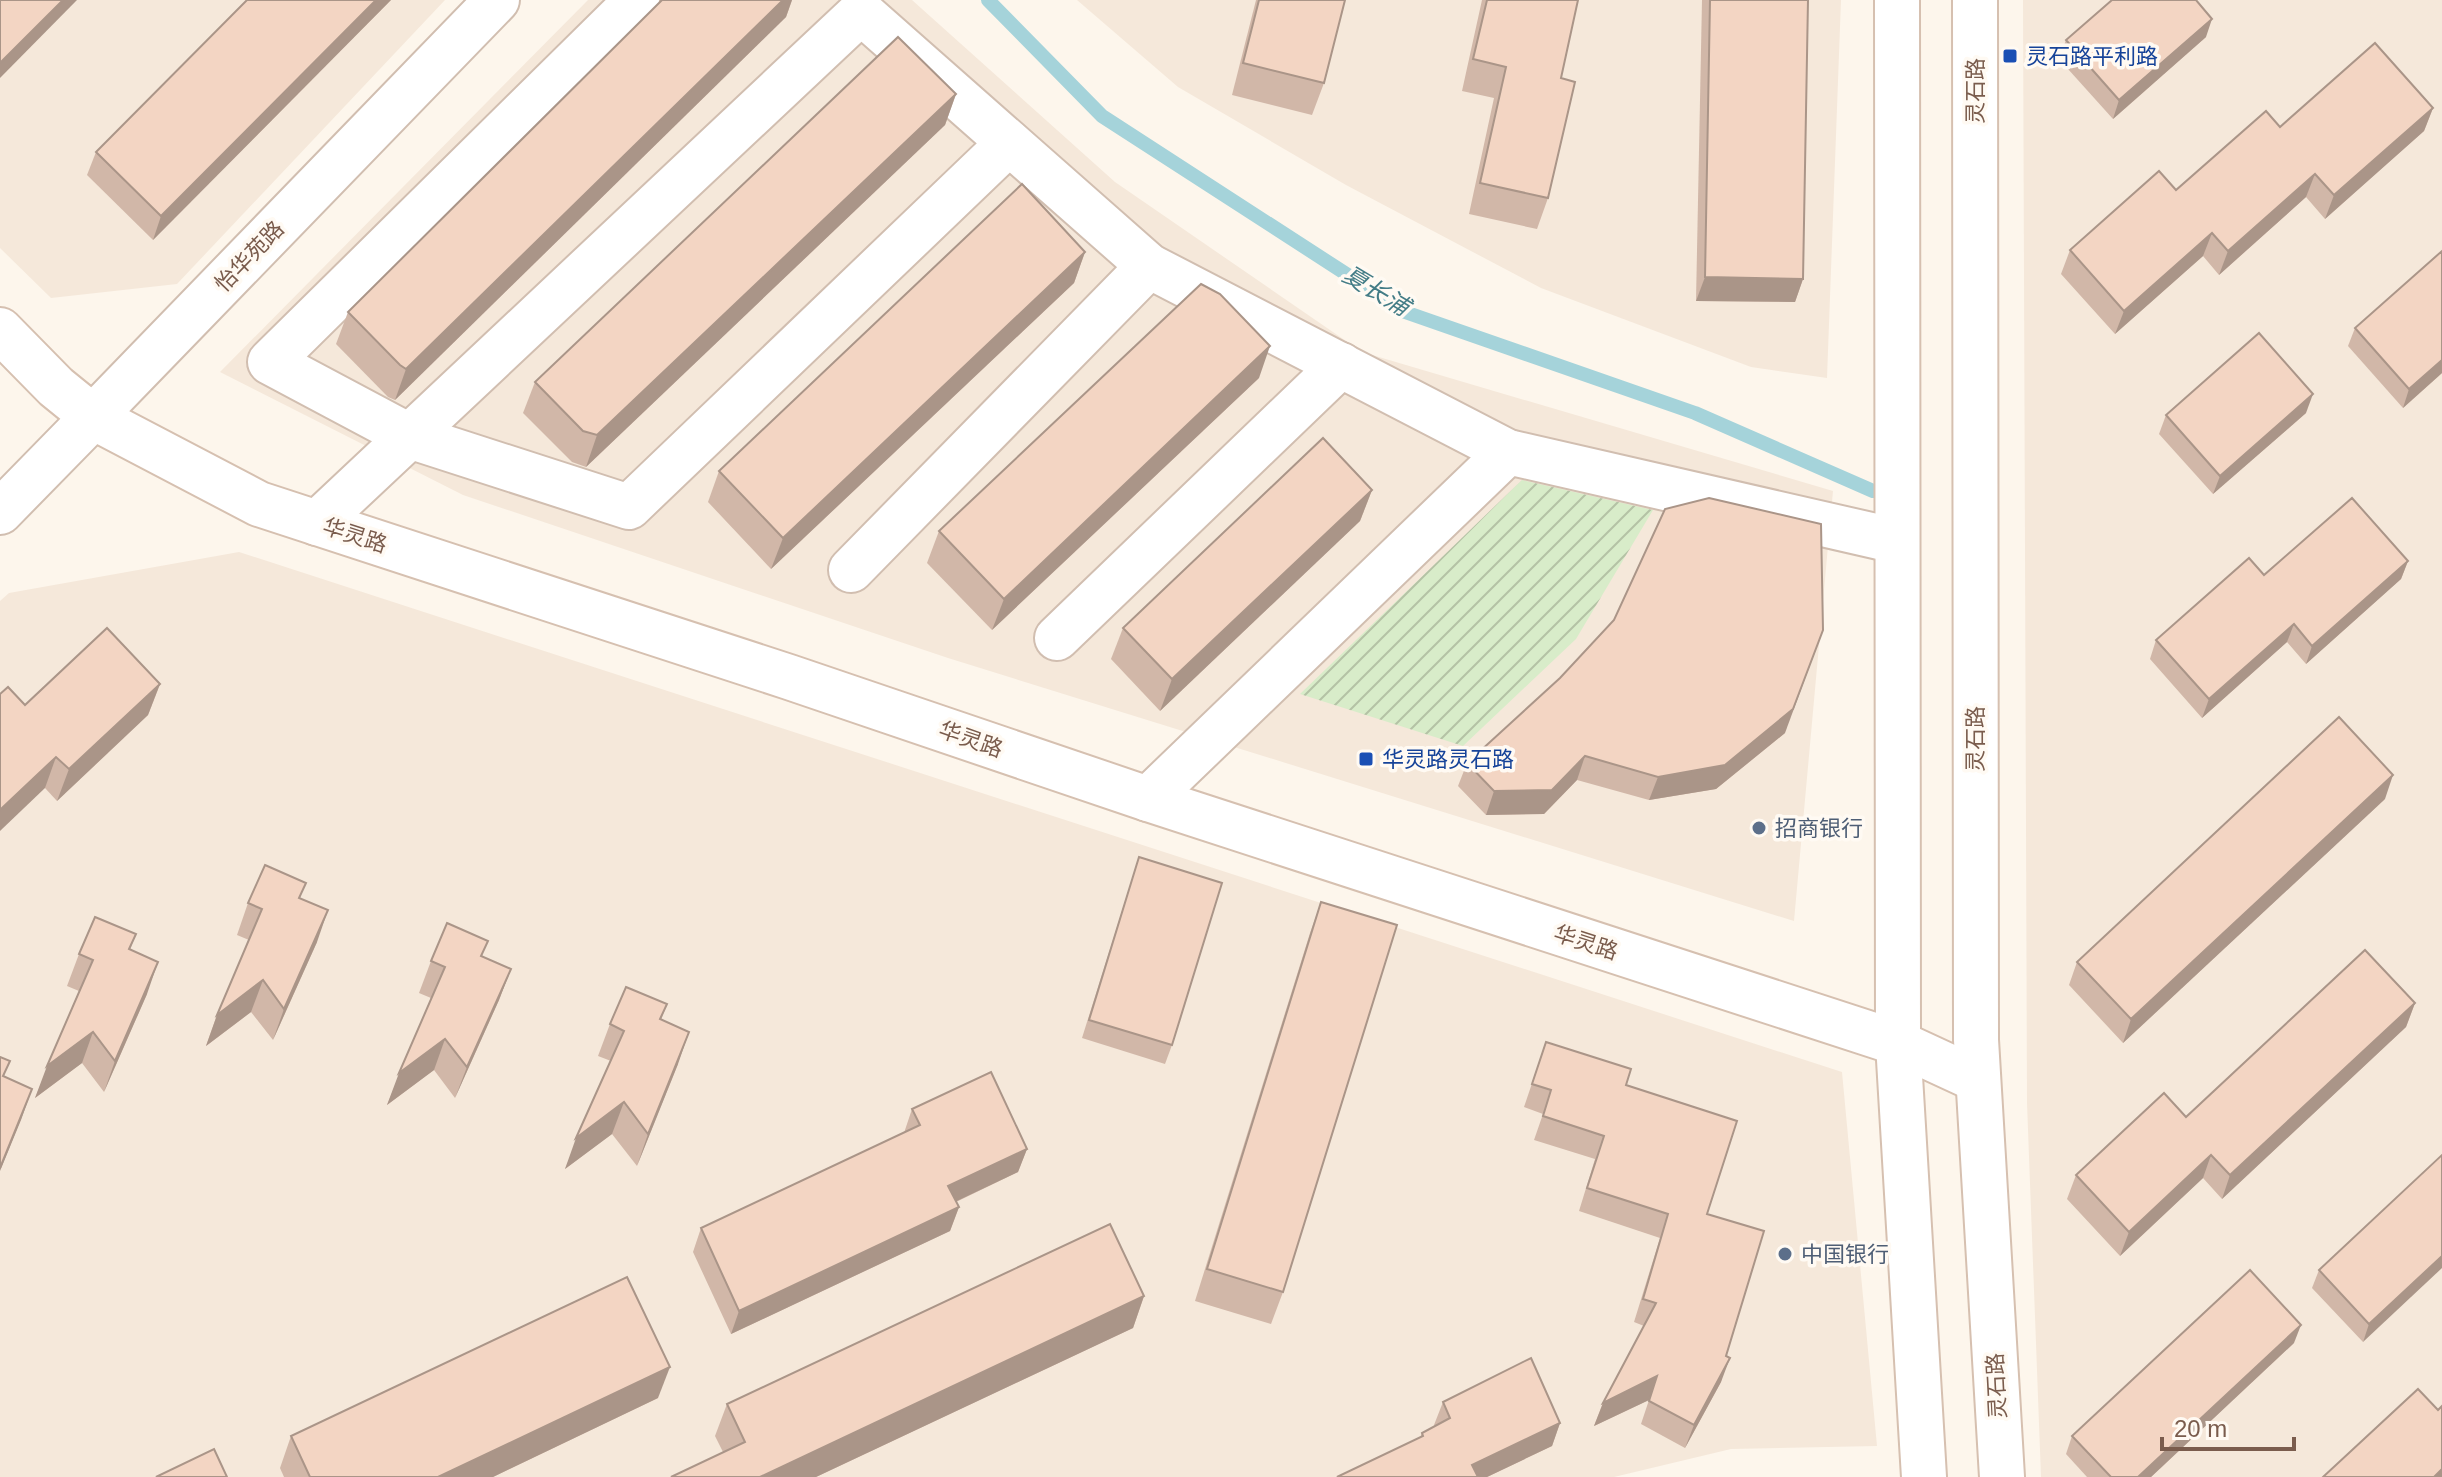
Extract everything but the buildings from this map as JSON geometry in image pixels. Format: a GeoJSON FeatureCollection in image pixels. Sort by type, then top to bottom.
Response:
{"type":"FeatureCollection","features":[{"type":"Feature","properties":{"kind":"street","name":"怡华苑路"},"geometry":{"type":"LineString","coordinates":[[0,512],[497,0]]}},
{"type":"Feature","properties":{"kind":"street"},"geometry":{"type":"LineString","coordinates":[[637,0],[270,362],[409,436],[629,507],[1009,143]]}},
{"type":"Feature","properties":{"kind":"street"},"geometry":{"type":"LineString","coordinates":[[1897,0],[1898,1043],[1924,1477]]}},
{"type":"Feature","properties":{"kind":"street","name":"灵石路"},"geometry":{"type":"LineString","coordinates":[[1975,0],[1976,1040],[2002,1477]]}},
{"type":"Feature","properties":{"kind":"street"},"geometry":{"type":"LineString","coordinates":[[317,523],[855,6],[1149,266],[1508,452],[1897,541]]}},
{"type":"Feature","properties":{"kind":"street"},"geometry":{"type":"LineString","coordinates":[[851,570],[1149,266]]}},
{"type":"Feature","properties":{"kind":"street","name":"华灵路"},"geometry":{"type":"LineString","coordinates":[[0,330],[56,387],[93,417],[259,504],[789,677],[1148,799],[1898,1043],[1978,1080]]}},
{"type":"Feature","properties":{"kind":"street"},"geometry":{"type":"LineString","coordinates":[[1057,638],[1341,365]]}},
{"type":"Feature","properties":{"kind":"street"},"geometry":{"type":"LineString","coordinates":[[1148,799],[1508,452]]}},
{"type":"Feature","properties":{"kind":"shaded area"},"geometry":{"type":"Polygon","coordinates":[[[0,0],[445,0],[177,284],[51,298],[0,248],[0,0]]]}},
{"type":"Feature","properties":{"kind":"shaded area"},"geometry":{"type":"Polygon","coordinates":[[[588,0],[912,0],[1115,182],[1362,352],[1833,491],[1794,921],[948,658],[463,495],[220,372],[588,0]]]}},
{"type":"Feature","properties":{"kind":"shaded area"},"geometry":{"type":"Polygon","coordinates":[[[1077,0],[1841,0],[1827,378],[1751,367],[1541,288],[1346,185],[1178,87],[1077,0]]]}},
{"type":"Feature","properties":{"kind":"shaded area"},"geometry":{"type":"Polygon","coordinates":[[[2023,0],[2442,0],[2442,1477],[2041,1477],[2027,1103],[2023,0]]]}},
{"type":"Feature","properties":{"kind":"shaded area"},"geometry":{"type":"Polygon","coordinates":[[[239,552],[1842,1072],[1877,1446],[1731,1449],[1614,1477],[0,1477],[0,601],[9,593],[239,552]]]}},
{"type":"Feature","properties":{"kind":"green space"},"geometry":{"type":"Polygon","coordinates":[[[1522,480],[1653,510],[1576,639],[1463,746],[1300,694],[1522,480]]]}},
{"type":"Feature","properties":{"kind":"waterway","name":"夏长浦"},"geometry":{"type":"LineString","coordinates":[[988,0],[1102,116],[1405,312],[1695,413],[1873,491]]}},
{"type":"Feature","properties":{"kind":"place","name":"灵石路平利路"},"geometry":{"type":"Point","coordinates":[2010,56]}},
{"type":"Feature","properties":{"kind":"place","name":"华灵路灵石路"},"geometry":{"type":"Point","coordinates":[1366,759]}},
{"type":"Feature","properties":{"kind":"place","name":"招商银行"},"geometry":{"type":"Point","coordinates":[1759,828]}},
{"type":"Feature","properties":{"kind":"place","name":"中国银行"},"geometry":{"type":"Point","coordinates":[1785,1254]}}]}
